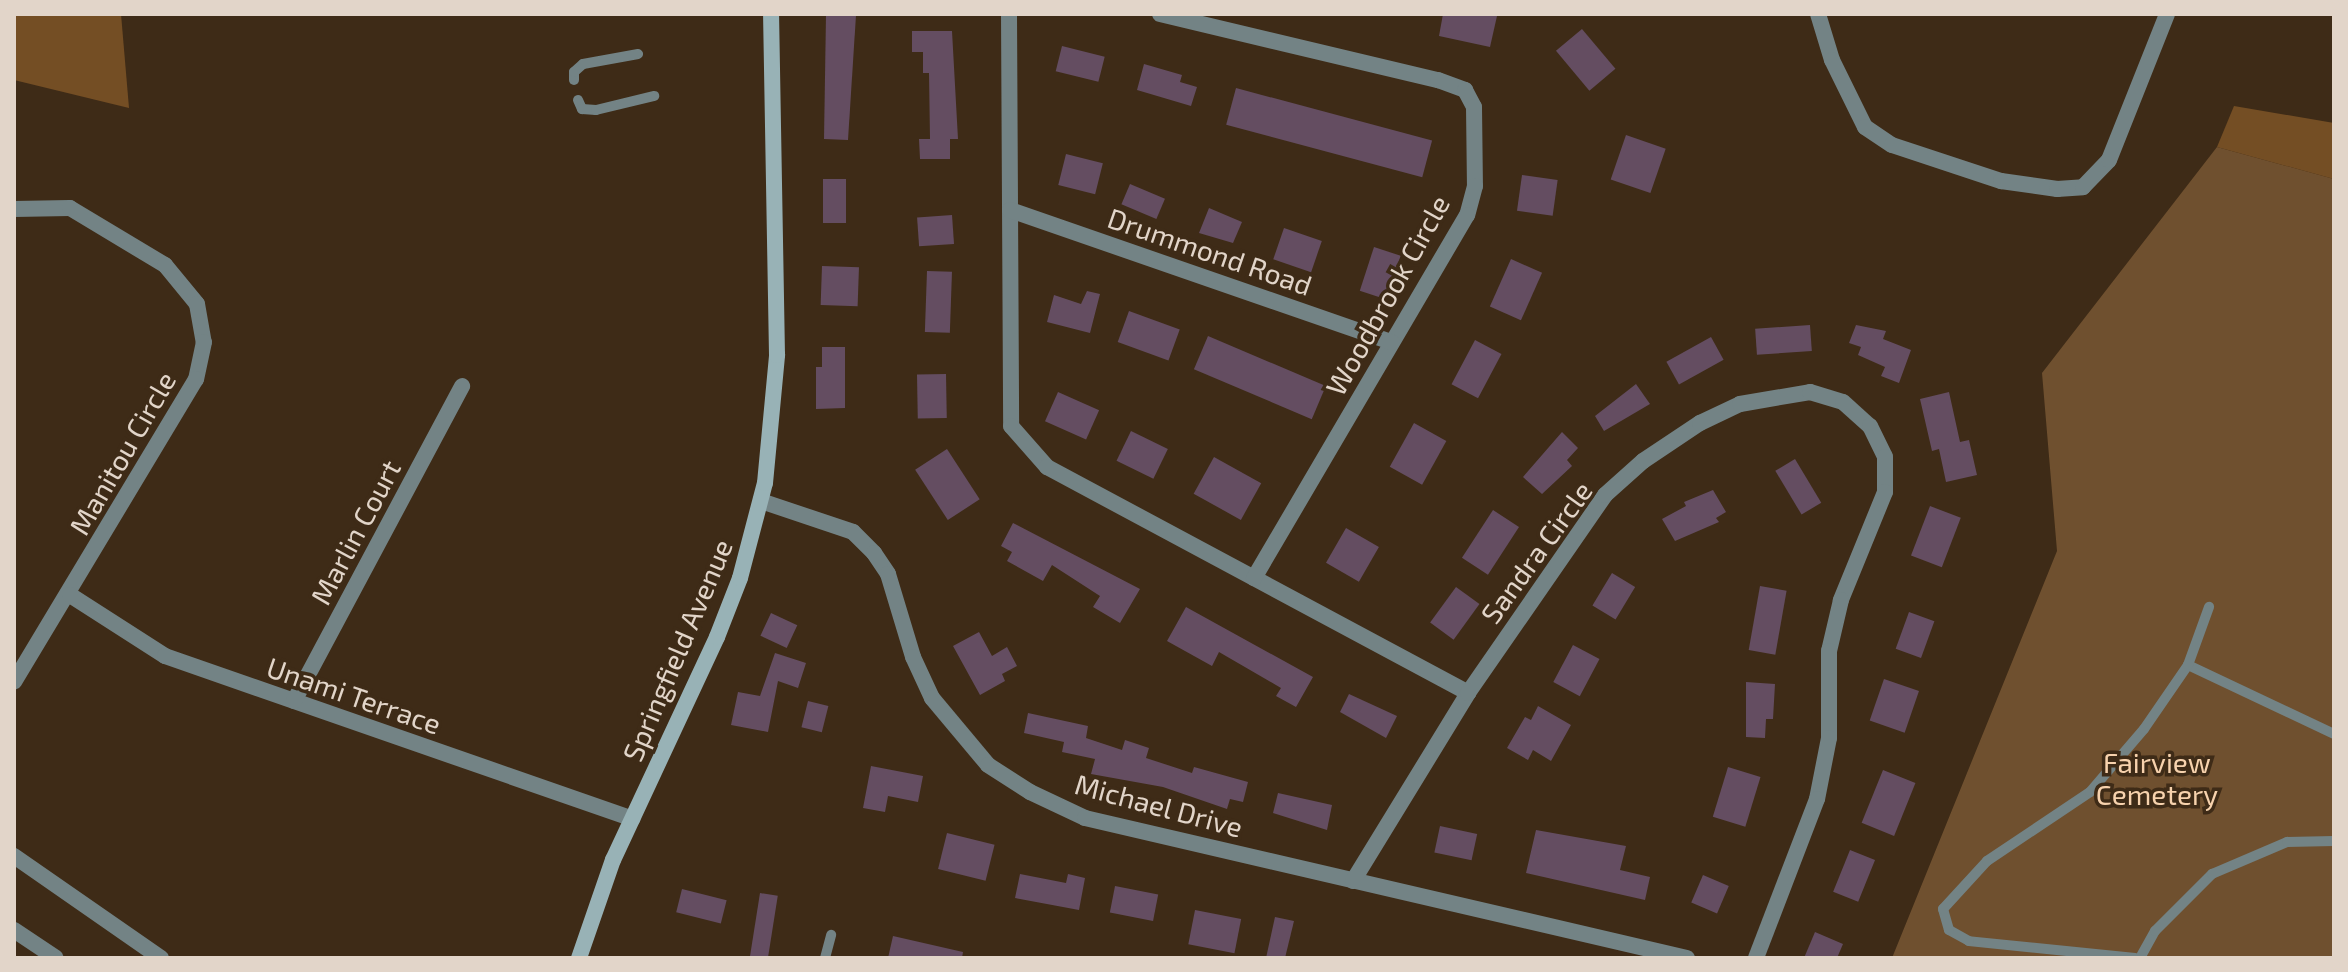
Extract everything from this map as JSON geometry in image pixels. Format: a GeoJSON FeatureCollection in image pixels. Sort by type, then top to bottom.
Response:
{"type":"FeatureCollection","features":[{"type":"Feature","properties":{"kind":"main road","name":"Springfield Avenue"},"geometry":{"type":"LineString","coordinates":[[579,958],[593,910],[632,819],[717,637],[761,501],[777,355],[771,14]]}},
{"type":"Feature","properties":{"kind":"street"},"geometry":{"type":"LineString","coordinates":[[1009,14],[1011,426],[1047,467],[1468,693]]}},
{"type":"Feature","properties":{"kind":"street","name":"Woodbrook Circle"},"geometry":{"type":"LineString","coordinates":[[1160,14],[1465,90],[1474,107],[1477,149],[1467,215],[1254,578]]}},
{"type":"Feature","properties":{"kind":"street"},"geometry":{"type":"LineString","coordinates":[[1818,14],[1832,60],[1865,127],[1892,145],[2001,181],[2057,189],[2083,187],[2109,160],[2167,14]]}},
{"type":"Feature","properties":{"kind":"street","name":"Manitou Circle"},"geometry":{"type":"LineString","coordinates":[[14,209],[52,205],[101,223],[176,273],[197,304],[203,323],[196,379],[70,595],[14,682]]}},
{"type":"Feature","properties":{"kind":"street","name":"Drummond Road"},"geometry":{"type":"LineString","coordinates":[[1010,210],[1392,342]]}},
{"type":"Feature","properties":{"kind":"street","name":"Marlin Court"},"geometry":{"type":"LineString","coordinates":[[294,701],[462,386]]}},
{"type":"Feature","properties":{"kind":"street","name":"Sandra Circle"},"geometry":{"type":"LineString","coordinates":[[1353,881],[1468,693],[1605,495],[1643,461],[1740,404],[1810,392],[1858,413],[1879,440],[1885,492],[1841,600],[1829,651],[1829,738],[1817,799],[1756,958]]}},
{"type":"Feature","properties":{"kind":"street","name":"Michael Drive"},"geometry":{"type":"LineString","coordinates":[[761,501],[853,532],[874,553],[888,574],[913,657],[932,698],[988,765],[1030,792],[1085,818],[1687,958]]}},
{"type":"Feature","properties":{"kind":"street","name":"Unami Terrace"},"geometry":{"type":"LineString","coordinates":[[70,595],[165,656],[632,819]]}},
{"type":"Feature","properties":{"kind":"street"},"geometry":{"type":"LineString","coordinates":[[14,856],[161,958]]}},
{"type":"Feature","properties":{"kind":"street"},"geometry":{"type":"LineString","coordinates":[[14,930],[56,958]]}},
{"type":"Feature","properties":{"kind":"lane"},"geometry":{"type":"LineString","coordinates":[[574,80],[574,72],[583,64],[638,54]]}},
{"type":"Feature","properties":{"kind":"lane"},"geometry":{"type":"LineString","coordinates":[[578,100],[582,109],[596,110],[654,96]]}},
{"type":"Feature","properties":{"kind":"lane"},"geometry":{"type":"LineString","coordinates":[[2209,607],[2188,665],[2144,729],[2090,792],[1987,861],[1943,909],[1949,930],[1969,941],[2138,958],[2163,922],[2212,874],[2287,842],[2334,841]]}},
{"type":"Feature","properties":{"kind":"lane"},"geometry":{"type":"LineString","coordinates":[[2188,665],[2334,734]]}},
{"type":"Feature","properties":{"kind":"lane"},"geometry":{"type":"LineString","coordinates":[[825,958],[831,935]]}},
{"type":"Feature","properties":{"kind":"green space","name":"Fairview Cemetery"},"geometry":{"type":"Polygon","coordinates":[[[2217,147],[2334,179],[2334,958],[1892,958],[2057,551],[2042,373],[2217,147]]]}},
{"type":"Feature","properties":{"kind":"shaded area"},"geometry":{"type":"Polygon","coordinates":[[[14,14],[121,14],[129,108],[14,80],[14,14]]]}},
{"type":"Feature","properties":{"kind":"shaded area"},"geometry":{"type":"Polygon","coordinates":[[[2234,106],[2334,123],[2334,179],[2217,147],[2234,106]]]}},
{"type":"Feature","properties":{"kind":"building"},"geometry":{"type":"Polygon","coordinates":[[[1443,14],[1497,16],[1490,47],[1439,36],[1443,14]]]}},
{"type":"Feature","properties":{"kind":"building"},"geometry":{"type":"Polygon","coordinates":[[[826,15],[856,15],[848,140],[824,139],[826,15]]]}},
{"type":"Feature","properties":{"kind":"building"},"geometry":{"type":"Polygon","coordinates":[[[1582,29],[1615,69],[1589,91],[1556,51],[1582,29]]]}},
{"type":"Feature","properties":{"kind":"building"},"geometry":{"type":"Polygon","coordinates":[[[912,31],[952,31],[958,139],[950,139],[950,159],[920,159],[919,139],[930,139],[929,73],[923,73],[923,52],[912,52],[912,31]]]}},
{"type":"Feature","properties":{"kind":"building"},"geometry":{"type":"Polygon","coordinates":[[[1062,46],[1105,57],[1098,82],[1056,71],[1062,46]]]}},
{"type":"Feature","properties":{"kind":"building"},"geometry":{"type":"Polygon","coordinates":[[[1144,64],[1182,75],[1180,82],[1197,87],[1191,106],[1137,90],[1144,64]]]}},
{"type":"Feature","properties":{"kind":"building"},"geometry":{"type":"Polygon","coordinates":[[[1236,88],[1432,141],[1422,177],[1226,125],[1236,88]]]}},
{"type":"Feature","properties":{"kind":"building"},"geometry":{"type":"Polygon","coordinates":[[[1626,135],[1666,149],[1650,193],[1611,179],[1626,135]]]}},
{"type":"Feature","properties":{"kind":"building"},"geometry":{"type":"Polygon","coordinates":[[[1066,154],[1103,163],[1095,194],[1058,185],[1066,154]]]}},
{"type":"Feature","properties":{"kind":"building"},"geometry":{"type":"Polygon","coordinates":[[[1522,175],[1558,180],[1553,216],[1517,211],[1522,175]]]}},
{"type":"Feature","properties":{"kind":"building"},"geometry":{"type":"Polygon","coordinates":[[[823,179],[846,179],[846,223],[823,223],[823,179]]]}},
{"type":"Feature","properties":{"kind":"building"},"geometry":{"type":"Polygon","coordinates":[[[1130,184],[1165,199],[1156,219],[1121,204],[1130,184]]]}},
{"type":"Feature","properties":{"kind":"building"},"geometry":{"type":"Polygon","coordinates":[[[1209,208],[1242,222],[1233,243],[1199,233],[1209,208]]]}},
{"type":"Feature","properties":{"kind":"building"},"geometry":{"type":"Polygon","coordinates":[[[952,215],[954,244],[919,246],[917,217],[952,215]]]}},
{"type":"Feature","properties":{"kind":"building"},"geometry":{"type":"Polygon","coordinates":[[[1284,228],[1322,241],[1311,272],[1273,259],[1284,228]]]}},
{"type":"Feature","properties":{"kind":"building"},"geometry":{"type":"Polygon","coordinates":[[[1374,247],[1401,256],[1386,299],[1360,291],[1374,247]]]}},
{"type":"Feature","properties":{"kind":"building"},"geometry":{"type":"Polygon","coordinates":[[[1511,259],[1542,273],[1521,320],[1490,307],[1511,259]]]}},
{"type":"Feature","properties":{"kind":"building"},"geometry":{"type":"Polygon","coordinates":[[[822,266],[859,267],[858,306],[821,305],[822,266]]]}},
{"type":"Feature","properties":{"kind":"building"},"geometry":{"type":"Polygon","coordinates":[[[927,271],[952,272],[950,333],[925,332],[927,271]]]}},
{"type":"Feature","properties":{"kind":"building"},"geometry":{"type":"Polygon","coordinates":[[[1087,291],[1100,294],[1090,333],[1047,322],[1054,295],[1081,304],[1087,291]]]}},
{"type":"Feature","properties":{"kind":"building"},"geometry":{"type":"Polygon","coordinates":[[[1129,311],[1180,329],[1168,360],[1118,342],[1129,311]]]}},
{"type":"Feature","properties":{"kind":"building"},"geometry":{"type":"Polygon","coordinates":[[[1810,325],[1812,351],[1757,355],[1755,329],[1810,325]]]}},
{"type":"Feature","properties":{"kind":"building"},"geometry":{"type":"Polygon","coordinates":[[[1856,325],[1886,331],[1883,339],[1911,350],[1899,383],[1881,376],[1885,367],[1858,355],[1861,347],[1849,343],[1856,325]]]}},
{"type":"Feature","properties":{"kind":"building"},"geometry":{"type":"Polygon","coordinates":[[[1208,336],[1326,386],[1312,419],[1194,369],[1208,336]]]}},
{"type":"Feature","properties":{"kind":"building"},"geometry":{"type":"Polygon","coordinates":[[[1711,337],[1724,360],[1679,384],[1666,362],[1711,337]]]}},
{"type":"Feature","properties":{"kind":"building"},"geometry":{"type":"Polygon","coordinates":[[[1475,340],[1501,354],[1478,398],[1452,384],[1475,340]]]}},
{"type":"Feature","properties":{"kind":"building"},"geometry":{"type":"Polygon","coordinates":[[[822,347],[845,347],[845,408],[816,409],[816,367],[822,367],[822,347]]]}},
{"type":"Feature","properties":{"kind":"building"},"geometry":{"type":"Polygon","coordinates":[[[946,374],[947,418],[918,418],[917,375],[946,374]]]}},
{"type":"Feature","properties":{"kind":"building"},"geometry":{"type":"Polygon","coordinates":[[[1636,384],[1650,404],[1604,431],[1595,416],[1636,384]]]}},
{"type":"Feature","properties":{"kind":"building"},"geometry":{"type":"Polygon","coordinates":[[[1058,392],[1099,410],[1086,440],[1045,421],[1058,392]]]}},
{"type":"Feature","properties":{"kind":"building"},"geometry":{"type":"Polygon","coordinates":[[[1949,392],[1960,442],[1969,440],[1977,475],[1946,482],[1939,449],[1932,451],[1920,399],[1949,392]]]}},
{"type":"Feature","properties":{"kind":"building"},"geometry":{"type":"Polygon","coordinates":[[[1414,423],[1446,441],[1422,485],[1390,467],[1414,423]]]}},
{"type":"Feature","properties":{"kind":"building"},"geometry":{"type":"Polygon","coordinates":[[[1131,431],[1168,449],[1153,479],[1117,461],[1131,431]]]}},
{"type":"Feature","properties":{"kind":"building"},"geometry":{"type":"Polygon","coordinates":[[[1562,432],[1578,448],[1567,460],[1572,466],[1542,494],[1523,477],[1562,432]]]}},
{"type":"Feature","properties":{"kind":"building"},"geometry":{"type":"Polygon","coordinates":[[[947,449],[980,499],[948,520],[915,470],[947,449]]]}},
{"type":"Feature","properties":{"kind":"building"},"geometry":{"type":"Polygon","coordinates":[[[1214,457],[1261,483],[1241,520],[1194,494],[1214,457]]]}},
{"type":"Feature","properties":{"kind":"building"},"geometry":{"type":"Polygon","coordinates":[[[1795,459],[1821,503],[1802,515],[1775,471],[1795,459]]]}},
{"type":"Feature","properties":{"kind":"building"},"geometry":{"type":"Polygon","coordinates":[[[1713,490],[1726,512],[1716,518],[1719,522],[1675,541],[1662,519],[1686,506],[1684,502],[1713,490]]]}},
{"type":"Feature","properties":{"kind":"building"},"geometry":{"type":"Polygon","coordinates":[[[1930,506],[1961,518],[1942,567],[1911,555],[1930,506]]]}},
{"type":"Feature","properties":{"kind":"building"},"geometry":{"type":"Polygon","coordinates":[[[1493,510],[1519,527],[1488,575],[1462,558],[1493,510]]]}},
{"type":"Feature","properties":{"kind":"building"},"geometry":{"type":"Polygon","coordinates":[[[1013,523],[1140,589],[1120,623],[1093,607],[1100,596],[1052,565],[1043,581],[1007,561],[1012,552],[1001,546],[1013,523]]]}},
{"type":"Feature","properties":{"kind":"building"},"geometry":{"type":"Polygon","coordinates":[[[1346,528],[1379,547],[1359,582],[1326,563],[1346,528]]]}},
{"type":"Feature","properties":{"kind":"building"},"geometry":{"type":"Polygon","coordinates":[[[1612,573],[1635,587],[1616,619],[1592,606],[1612,573]]]}},
{"type":"Feature","properties":{"kind":"building"},"geometry":{"type":"Polygon","coordinates":[[[1760,586],[1787,591],[1775,655],[1749,650],[1760,586]]]}},
{"type":"Feature","properties":{"kind":"building"},"geometry":{"type":"Polygon","coordinates":[[[1456,587],[1479,604],[1454,640],[1430,623],[1456,587]]]}},
{"type":"Feature","properties":{"kind":"building"},"geometry":{"type":"Polygon","coordinates":[[[1186,607],[1313,677],[1296,707],[1276,696],[1281,688],[1219,652],[1212,666],[1167,641],[1186,607]]]}},
{"type":"Feature","properties":{"kind":"building"},"geometry":{"type":"Polygon","coordinates":[[[1909,612],[1934,621],[1921,658],[1896,649],[1909,612]]]}},
{"type":"Feature","properties":{"kind":"building"},"geometry":{"type":"Polygon","coordinates":[[[771,613],[797,625],[787,648],[760,636],[771,613]]]}},
{"type":"Feature","properties":{"kind":"building"},"geometry":{"type":"Polygon","coordinates":[[[979,632],[992,656],[1007,647],[1017,666],[1002,674],[1005,681],[980,695],[953,646],[979,632]]]}},
{"type":"Feature","properties":{"kind":"building"},"geometry":{"type":"Polygon","coordinates":[[[1573,645],[1599,659],[1580,696],[1553,682],[1573,645]]]}},
{"type":"Feature","properties":{"kind":"building"},"geometry":{"type":"Polygon","coordinates":[[[775,653],[806,663],[798,688],[778,681],[768,732],[731,725],[738,692],[760,696],[775,653]]]}},
{"type":"Feature","properties":{"kind":"building"},"geometry":{"type":"Polygon","coordinates":[[[1884,679],[1919,691],[1905,733],[1870,721],[1884,679]]]}},
{"type":"Feature","properties":{"kind":"building"},"geometry":{"type":"Polygon","coordinates":[[[1746,682],[1775,684],[1773,719],[1766,719],[1765,738],[1746,737],[1746,682]]]}},
{"type":"Feature","properties":{"kind":"building"},"geometry":{"type":"Polygon","coordinates":[[[1349,694],[1397,716],[1386,738],[1340,712],[1349,694]]]}},
{"type":"Feature","properties":{"kind":"building"},"geometry":{"type":"Polygon","coordinates":[[[808,701],[828,706],[822,732],[801,727],[808,701]]]}},
{"type":"Feature","properties":{"kind":"building"},"geometry":{"type":"Polygon","coordinates":[[[1538,706],[1571,725],[1551,761],[1533,750],[1528,760],[1507,748],[1525,717],[1531,720],[1538,706]]]}},
{"type":"Feature","properties":{"kind":"building"},"geometry":{"type":"Polygon","coordinates":[[[1028,713],[1088,726],[1086,738],[1122,750],[1125,740],[1149,748],[1146,758],[1192,773],[1194,767],[1248,782],[1243,802],[1230,799],[1227,809],[1163,787],[1091,774],[1095,759],[1062,752],[1064,742],[1024,733],[1028,713]]]}},
{"type":"Feature","properties":{"kind":"building"},"geometry":{"type":"Polygon","coordinates":[[[871,766],[923,776],[918,802],[888,796],[885,812],[863,808],[871,766]]]}},
{"type":"Feature","properties":{"kind":"building"},"geometry":{"type":"Polygon","coordinates":[[[1728,767],[1761,777],[1745,827],[1713,817],[1728,767]]]}},
{"type":"Feature","properties":{"kind":"building"},"geometry":{"type":"Polygon","coordinates":[[[1883,770],[1915,783],[1894,836],[1862,823],[1883,770]]]}},
{"type":"Feature","properties":{"kind":"building"},"geometry":{"type":"Polygon","coordinates":[[[1278,793],[1332,805],[1327,830],[1273,813],[1278,793]]]}},
{"type":"Feature","properties":{"kind":"building"},"geometry":{"type":"Polygon","coordinates":[[[1440,826],[1477,834],[1472,860],[1434,852],[1440,826]]]}},
{"type":"Feature","properties":{"kind":"building"},"geometry":{"type":"Polygon","coordinates":[[[1536,830],[1626,846],[1620,870],[1650,877],[1645,900],[1526,873],[1536,830]]]}},
{"type":"Feature","properties":{"kind":"building"},"geometry":{"type":"Polygon","coordinates":[[[947,833],[995,845],[986,881],[938,869],[947,833]]]}},
{"type":"Feature","properties":{"kind":"building"},"geometry":{"type":"Polygon","coordinates":[[[1850,850],[1875,860],[1858,902],[1833,892],[1850,850]]]}},
{"type":"Feature","properties":{"kind":"building"},"geometry":{"type":"Polygon","coordinates":[[[1020,874],[1066,883],[1068,874],[1085,878],[1079,910],[1015,898],[1020,874]]]}},
{"type":"Feature","properties":{"kind":"building"},"geometry":{"type":"Polygon","coordinates":[[[1703,875],[1729,886],[1717,914],[1691,903],[1703,875]]]}},
{"type":"Feature","properties":{"kind":"building"},"geometry":{"type":"Polygon","coordinates":[[[1115,886],[1158,894],[1153,921],[1110,913],[1115,886]]]}},
{"type":"Feature","properties":{"kind":"building"},"geometry":{"type":"Polygon","coordinates":[[[682,889],[727,900],[721,923],[676,912],[682,889]]]}},
{"type":"Feature","properties":{"kind":"building"},"geometry":{"type":"Polygon","coordinates":[[[760,893],[778,896],[768,958],[750,958],[760,893]]]}},
{"type":"Feature","properties":{"kind":"building"},"geometry":{"type":"Polygon","coordinates":[[[1195,910],[1241,919],[1234,953],[1188,944],[1195,910]]]}},
{"type":"Feature","properties":{"kind":"building"},"geometry":{"type":"Polygon","coordinates":[[[1275,917],[1294,921],[1285,958],[1266,958],[1275,917]]]}},
{"type":"Feature","properties":{"kind":"building"},"geometry":{"type":"Polygon","coordinates":[[[1815,932],[1843,944],[1837,958],[1804,958],[1815,932]]]}},
{"type":"Feature","properties":{"kind":"building"},"geometry":{"type":"Polygon","coordinates":[[[893,936],[963,952],[962,958],[888,958],[893,936]]]}}]}
